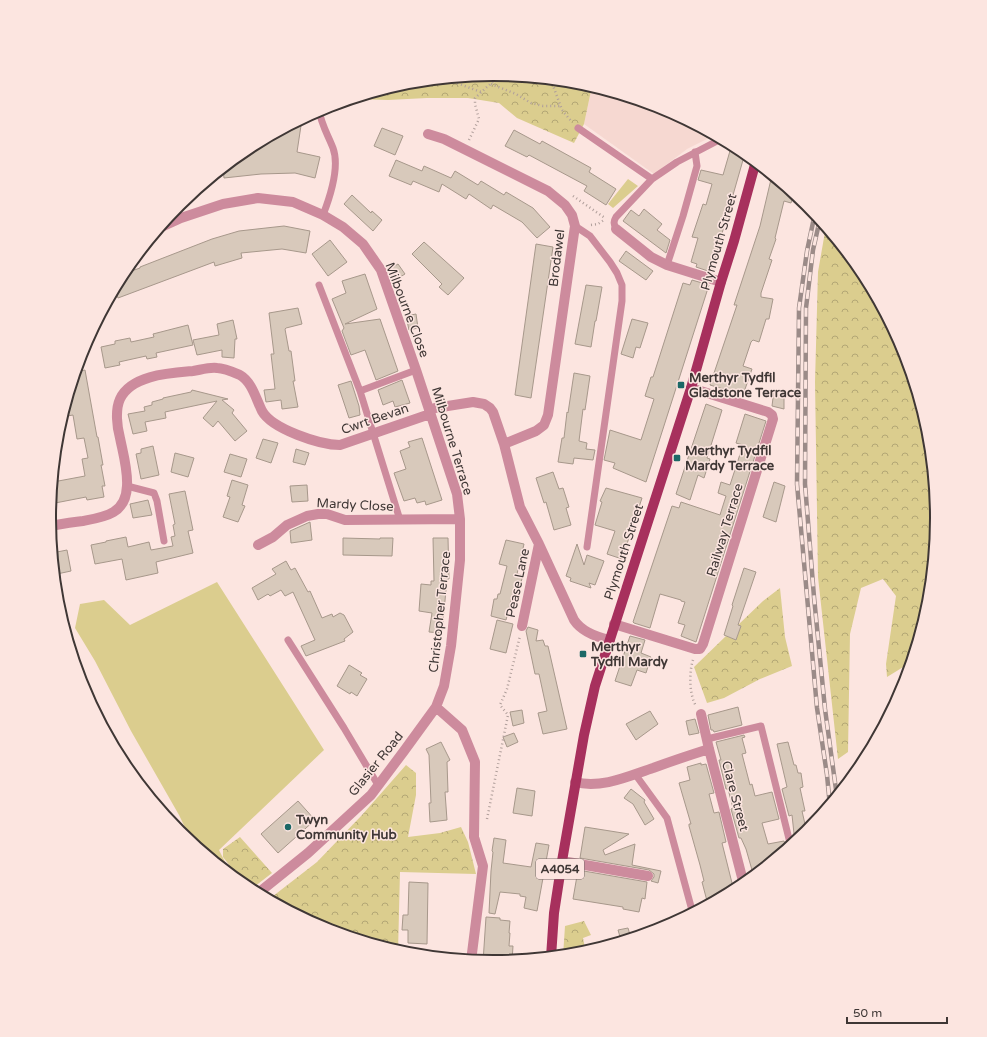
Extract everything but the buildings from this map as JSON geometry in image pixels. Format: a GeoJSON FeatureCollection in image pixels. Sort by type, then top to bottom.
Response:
{"type":"FeatureCollection","features":[{"type":"Feature","properties":{"kind":"main road","name":"Plymouth Street"},"geometry":{"type":"LineString","coordinates":[[551,952],[554,912],[562,861],[595,686],[691,388],[754,167]]}},
{"type":"Feature","properties":{"kind":"street","name":"Brodawel"},"geometry":{"type":"LineString","coordinates":[[428,134],[444,139],[548,191],[565,205],[572,214],[575,226],[548,415],[544,425],[536,431],[504,444]]}},
{"type":"Feature","properties":{"kind":"street","name":"Milbourne Close"},"geometry":{"type":"LineString","coordinates":[[173,221],[223,204],[258,198],[293,202],[323,215],[343,227],[363,244],[381,270],[416,370]]}},
{"type":"Feature","properties":{"kind":"street"},"geometry":{"type":"LineString","coordinates":[[616,229],[651,257],[666,265],[721,282]]}},
{"type":"Feature","properties":{"kind":"street","name":"Cwrt Bevan"},"geometry":{"type":"LineString","coordinates":[[56,525],[104,517],[117,509],[124,502],[128,486],[117,427],[119,400],[124,392],[133,384],[163,374],[217,368],[232,371],[242,376],[250,385],[263,412],[274,424],[319,442],[331,445],[340,445],[374,433],[430,413],[435,408],[473,402],[484,404],[493,412],[504,444],[520,507],[574,620],[578,627],[584,631],[610,640]]}},
{"type":"Feature","properties":{"kind":"street","name":"Milbourne Terrace"},"geometry":{"type":"LineString","coordinates":[[416,370],[457,494],[460,519]]}},
{"type":"Feature","properties":{"kind":"street","name":"Railway Terrace"},"geometry":{"type":"LineString","coordinates":[[691,388],[768,412],[772,415],[773,419],[703,644],[700,649],[695,649]]}},
{"type":"Feature","properties":{"kind":"street","name":"Mardy Close"},"geometry":{"type":"LineString","coordinates":[[258,545],[274,537],[287,525],[307,516],[318,514],[327,514],[346,520],[460,519]]}},
{"type":"Feature","properties":{"kind":"street","name":"Christopher Terrace"},"geometry":{"type":"LineString","coordinates":[[436,707],[444,686],[451,646],[460,560],[460,519]]}},
{"type":"Feature","properties":{"kind":"street","name":"Pease Lane"},"geometry":{"type":"LineString","coordinates":[[522,626],[539,544]]}},
{"type":"Feature","properties":{"kind":"street"},"geometry":{"type":"LineString","coordinates":[[614,624],[695,649]]}},
{"type":"Feature","properties":{"kind":"street"},"geometry":{"type":"LineString","coordinates":[[436,707],[462,730],[475,762],[474,836],[483,866],[472,955]]}},
{"type":"Feature","properties":{"kind":"street","name":"Glasier Road"},"geometry":{"type":"LineString","coordinates":[[263,890],[308,853],[371,795],[436,707]]}},
{"type":"Feature","properties":{"kind":"street","name":"Clare Street"},"geometry":{"type":"LineString","coordinates":[[702,714],[708,744],[742,878]]}},
{"type":"Feature","properties":{"kind":"street"},"geometry":{"type":"LineString","coordinates":[[576,782],[585,784],[599,784],[635,774],[708,744]]}},
{"type":"Feature","properties":{"kind":"street"},"geometry":{"type":"LineString","coordinates":[[562,861],[648,876]]}},
{"type":"Feature","properties":{"kind":"lane"},"geometry":{"type":"LineString","coordinates":[[320,117],[333,150],[336,163],[328,202],[323,215]]}},
{"type":"Feature","properties":{"kind":"lane"},"geometry":{"type":"LineString","coordinates":[[578,128],[652,180]]}},
{"type":"Feature","properties":{"kind":"lane"},"geometry":{"type":"LineString","coordinates":[[616,229],[614,220],[619,213],[652,180],[677,162],[715,142]]}},
{"type":"Feature","properties":{"kind":"lane"},"geometry":{"type":"LineString","coordinates":[[666,265],[683,216],[697,166],[695,152]]}},
{"type":"Feature","properties":{"kind":"lane"},"geometry":{"type":"LineString","coordinates":[[575,226],[590,236],[610,262],[622,285],[622,301],[587,547]]}},
{"type":"Feature","properties":{"kind":"lane"},"geometry":{"type":"LineString","coordinates":[[319,284],[360,391],[400,520]]}},
{"type":"Feature","properties":{"kind":"lane"},"geometry":{"type":"LineString","coordinates":[[360,391],[416,370]]}},
{"type":"Feature","properties":{"kind":"lane"},"geometry":{"type":"LineString","coordinates":[[128,486],[154,493],[157,500],[164,541]]}},
{"type":"Feature","properties":{"kind":"lane"},"geometry":{"type":"LineString","coordinates":[[288,640],[378,785]]}},
{"type":"Feature","properties":{"kind":"lane"},"geometry":{"type":"LineString","coordinates":[[708,744],[761,726],[790,840]]}},
{"type":"Feature","properties":{"kind":"lane"},"geometry":{"type":"LineString","coordinates":[[635,774],[667,818],[692,908]]}},
{"type":"Feature","properties":{"kind":"path"},"geometry":{"type":"LineString","coordinates":[[464,149],[477,126],[479,119],[474,104],[475,98],[494,81]]}},
{"type":"Feature","properties":{"kind":"path"},"geometry":{"type":"LineString","coordinates":[[456,83],[481,92]]}},
{"type":"Feature","properties":{"kind":"path"},"geometry":{"type":"LineString","coordinates":[[491,84],[543,106],[560,106]]}},
{"type":"Feature","properties":{"kind":"path"},"geometry":{"type":"LineString","coordinates":[[553,85],[560,106],[578,128]]}},
{"type":"Feature","properties":{"kind":"path"},"geometry":{"type":"LineString","coordinates":[[571,194],[606,218]]}},
{"type":"Feature","properties":{"kind":"path"},"geometry":{"type":"LineString","coordinates":[[575,226],[598,224],[615,211],[619,213]]}},
{"type":"Feature","properties":{"kind":"path"},"geometry":{"type":"LineString","coordinates":[[486,820],[508,715],[500,705],[507,689],[522,626]]}},
{"type":"Feature","properties":{"kind":"path"},"geometry":{"type":"LineString","coordinates":[[695,649],[691,677],[692,694],[694,704],[702,714]]}},
{"type":"Feature","properties":{"kind":"shaded area"},"geometry":{"type":"Polygon","coordinates":[[[591,92],[634,104],[661,114],[709,138],[687,149],[654,174],[584,124],[591,92]]]}},
{"type":"Feature","properties":{"kind":"green space"},"geometry":{"type":"Polygon","coordinates":[[[494,81],[551,85],[591,92],[584,124],[574,143],[517,118],[499,103],[468,98],[368,99],[408,89],[465,82],[494,81]]]}},
{"type":"Feature","properties":{"kind":"green space"},"geometry":{"type":"Polygon","coordinates":[[[628,179],[638,186],[613,208],[608,204],[628,179]]]}},
{"type":"Feature","properties":{"kind":"green space"},"geometry":{"type":"Polygon","coordinates":[[[825,233],[841,252],[857,275],[886,325],[898,351],[908,378],[923,433],[930,490],[930,547],[927,576],[923,604],[908,659],[906,666],[887,677],[886,664],[896,596],[883,579],[861,588],[850,634],[848,752],[838,759],[818,577],[815,382],[818,272],[825,233]]]}},
{"type":"Feature","properties":{"kind":"green space"},"geometry":{"type":"Polygon","coordinates":[[[217,582],[324,750],[219,850],[227,866],[186,830],[131,731],[95,661],[75,628],[80,604],[104,600],[130,625],[217,582]]]}},
{"type":"Feature","properties":{"kind":"green space"},"geometry":{"type":"Polygon","coordinates":[[[780,588],[785,637],[792,666],[760,679],[724,698],[707,703],[694,667],[726,636],[736,640],[741,626],[738,625],[763,601],[780,588]]]}},
{"type":"Feature","properties":{"kind":"green space"},"geometry":{"type":"Polygon","coordinates":[[[406,765],[416,773],[416,795],[408,837],[440,833],[461,827],[468,842],[476,874],[400,872],[398,946],[353,933],[326,923],[273,896],[317,862],[362,815],[406,765]]]}},
{"type":"Feature","properties":{"kind":"green space"},"geometry":{"type":"Polygon","coordinates":[[[240,837],[272,873],[256,885],[233,870],[223,857],[223,849],[240,837]]]}},
{"type":"Feature","properties":{"kind":"green space"},"geometry":{"type":"Polygon","coordinates":[[[584,921],[591,935],[583,938],[585,947],[563,950],[565,926],[584,921]]]}},
{"type":"Feature","properties":{"kind":"railway"},"geometry":{"type":"LineString","coordinates":[[813,221],[807,251],[799,308],[797,484],[817,708],[829,799]]}},
{"type":"Feature","properties":{"kind":"railway"},"geometry":{"type":"LineString","coordinates":[[818,226],[813,250],[806,308],[805,484],[825,709],[836,791]]}},
{"type":"Feature","properties":{"kind":"place","name":"Merthyr Tydfil Gladstone Terrace"},"geometry":{"type":"Point","coordinates":[681,385]}},
{"type":"Feature","properties":{"kind":"place","name":"Merthyr Tydfil Mardy Terrace"},"geometry":{"type":"Point","coordinates":[677,458]}},
{"type":"Feature","properties":{"kind":"place","name":"Merthyr Tydfil Mardy"},"geometry":{"type":"Point","coordinates":[583,654]}},
{"type":"Feature","properties":{"kind":"place","name":"Twyn Community Hub"},"geometry":{"type":"Point","coordinates":[288,827]}}]}
